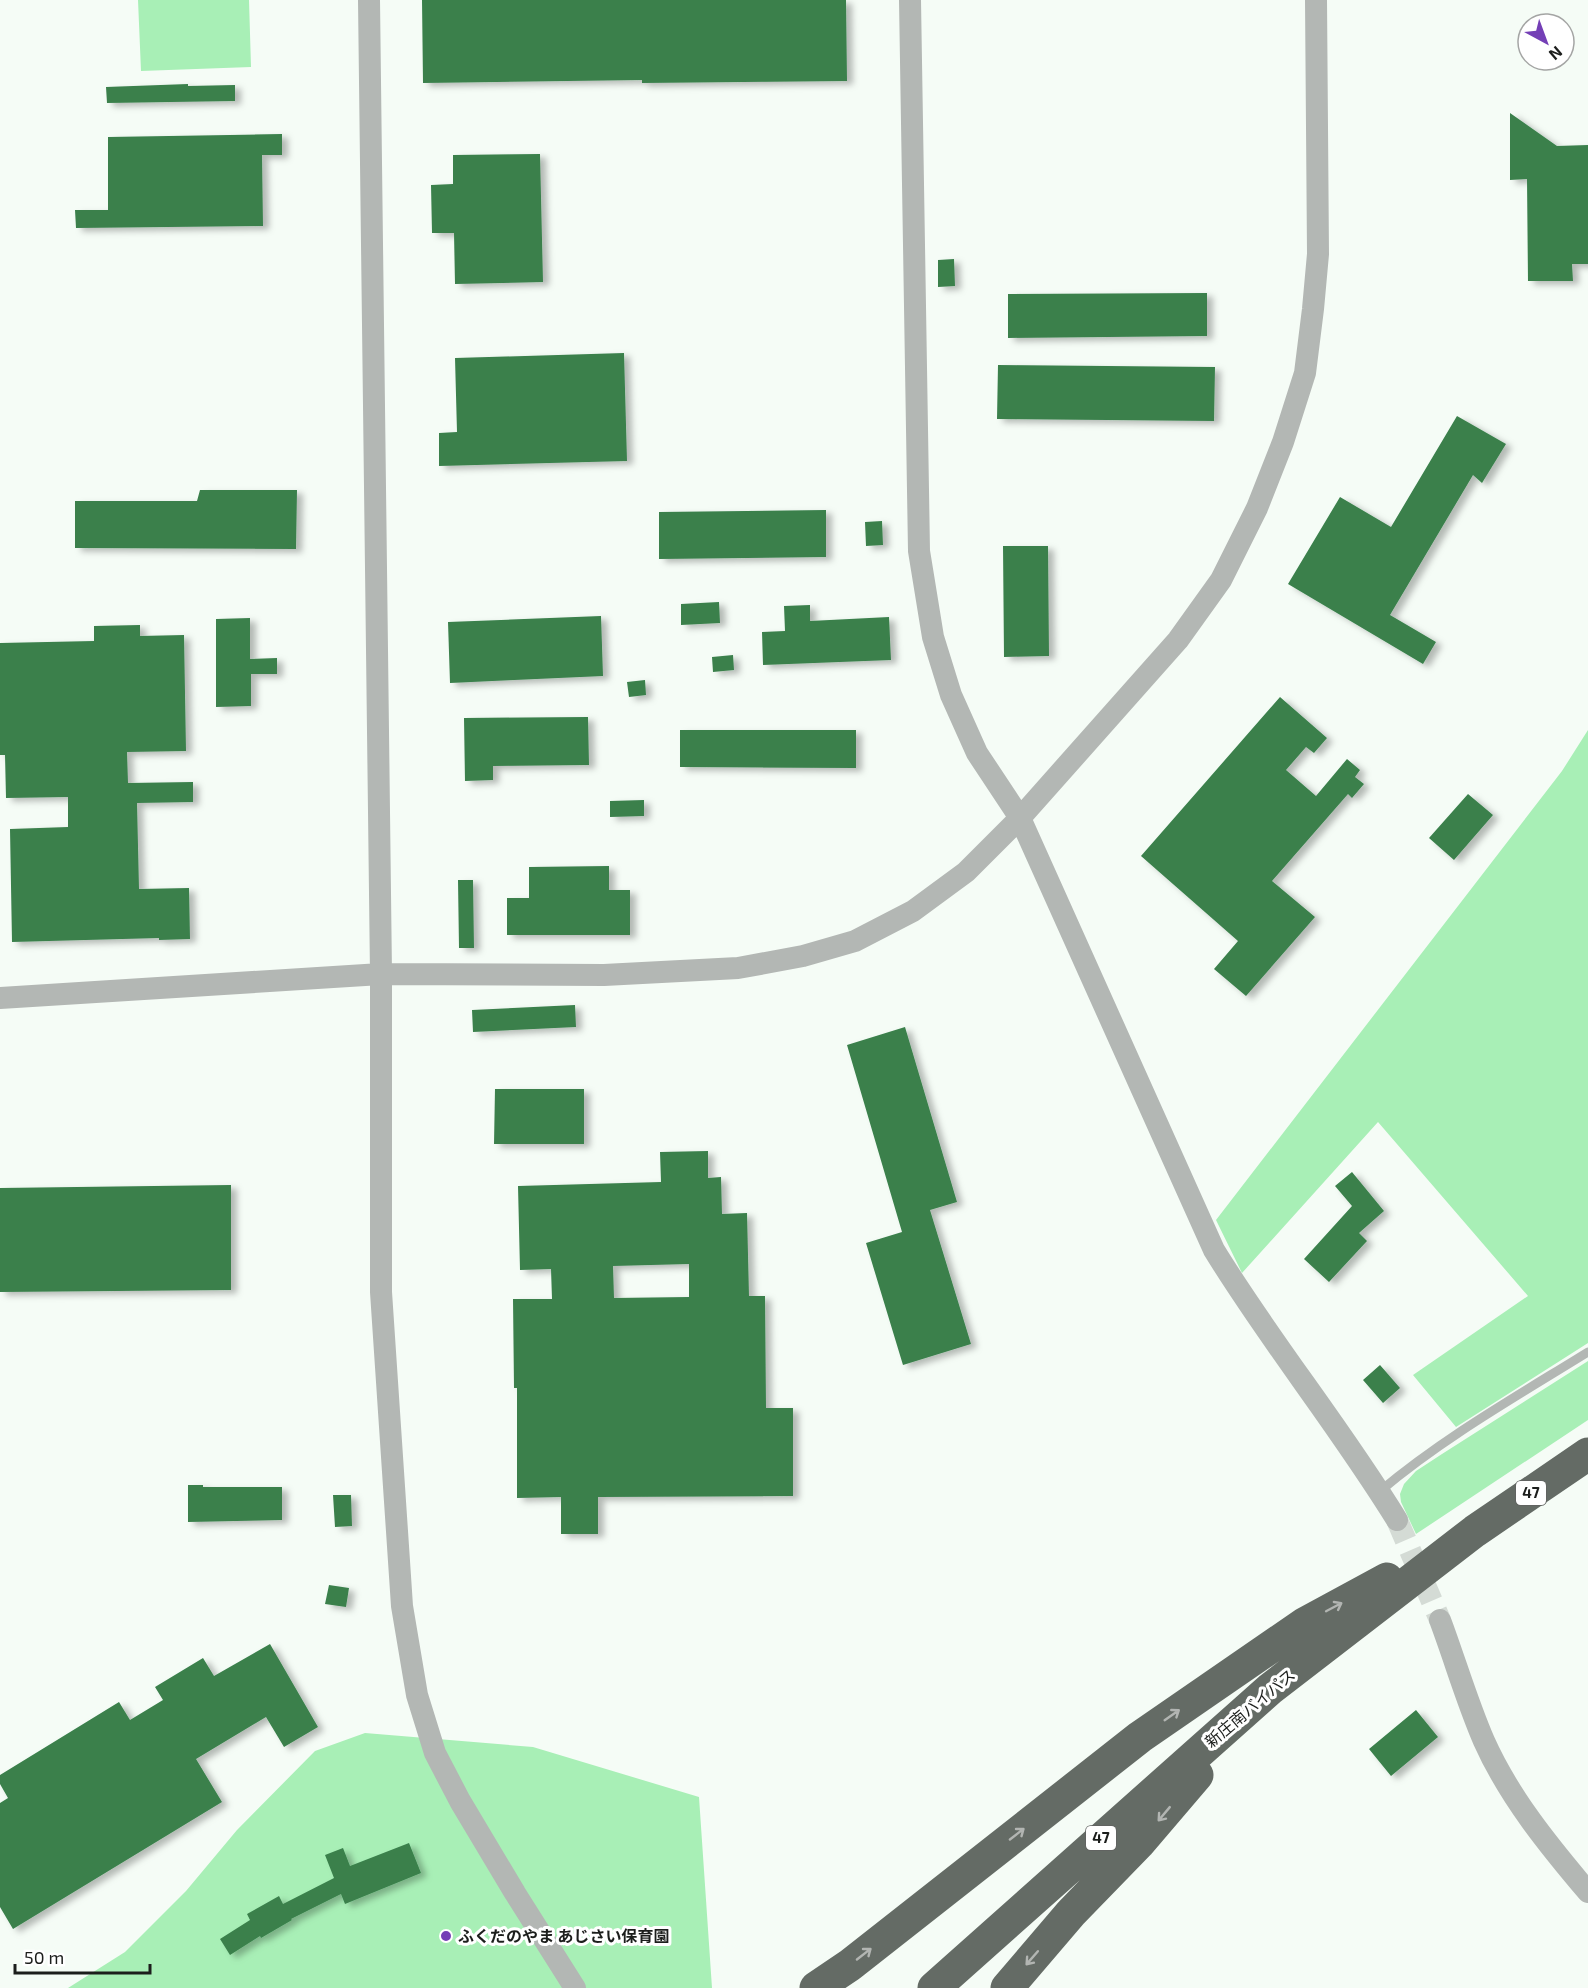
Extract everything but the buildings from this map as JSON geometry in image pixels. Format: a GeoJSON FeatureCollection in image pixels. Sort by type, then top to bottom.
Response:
{"type":"FeatureCollection","features":[{"type":"Feature","properties":{"kind":"highway","name":"新庄南バイパス"},"geometry":{"type":"LineString","coordinates":[[934,1988],[1270,1689],[1475,1531],[1588,1454]]}},
{"type":"Feature","properties":{"kind":"highway"},"geometry":{"type":"LineString","coordinates":[[816,1988],[850,1965],[1150,1731],[1304,1624],[1475,1531]]}},
{"type":"Feature","properties":{"kind":"highway"},"geometry":{"type":"LineString","coordinates":[[1007,1988],[1071,1913],[1139,1843],[1270,1689]]}},
{"type":"Feature","properties":{"kind":"street"},"geometry":{"type":"LineString","coordinates":[[369,0],[381,974],[381,1292],[402,1606],[417,1695],[435,1753],[460,1801],[575,1988]]}},
{"type":"Feature","properties":{"kind":"street"},"geometry":{"type":"LineString","coordinates":[[910,0],[919,551],[933,637],[951,695],[976,753],[1020,818],[1214,1250],[1238,1288],[1364,1467],[1397,1520]]}},
{"type":"Feature","properties":{"kind":"street"},"geometry":{"type":"LineString","coordinates":[[0,998],[381,974],[604,975],[738,968],[803,956],[855,941],[913,911],[966,872],[1020,818],[1145,680],[1178,640],[1221,579],[1257,508],[1283,442],[1305,373],[1313,309],[1318,254],[1316,0]]}},
{"type":"Feature","properties":{"kind":"street"},"geometry":{"type":"LineString","coordinates":[[1440,1620],[1485,1742],[1513,1792],[1548,1843],[1588,1892]]}},
{"type":"Feature","properties":{"kind":"lane"},"geometry":{"type":"LineString","coordinates":[[1379,1492],[1402,1473],[1480,1419],[1588,1352]]}},
{"type":"Feature","properties":{"kind":"green space"},"geometry":{"type":"Polygon","coordinates":[[[138,0],[249,0],[251,67],[141,71],[138,0]]]}},
{"type":"Feature","properties":{"kind":"green space"},"geometry":{"type":"Polygon","coordinates":[[[1588,730],[1588,1343],[1456,1427],[1413,1375],[1528,1296],[1378,1122],[1242,1273],[1216,1220],[1562,771],[1588,730]]]}},
{"type":"Feature","properties":{"kind":"green space"},"geometry":{"type":"Polygon","coordinates":[[[1588,1361],[1588,1420],[1416,1534],[1401,1502],[1400,1494],[1404,1484],[1416,1471],[1588,1361]]]}},
{"type":"Feature","properties":{"kind":"green space"},"geometry":{"type":"Polygon","coordinates":[[[365,1733],[533,1747],[699,1797],[712,1988],[68,1988],[125,1952],[186,1891],[237,1830],[315,1751],[365,1733]]]}},
{"type":"Feature","properties":{"kind":"tunnel"},"geometry":{"type":"LineString","coordinates":[[1397,1520],[1440,1620]]}},
{"type":"Feature","properties":{"kind":"place","name":"ふくだのやま あじさい保育園"},"geometry":{"type":"Point","coordinates":[446,1936]}}]}
